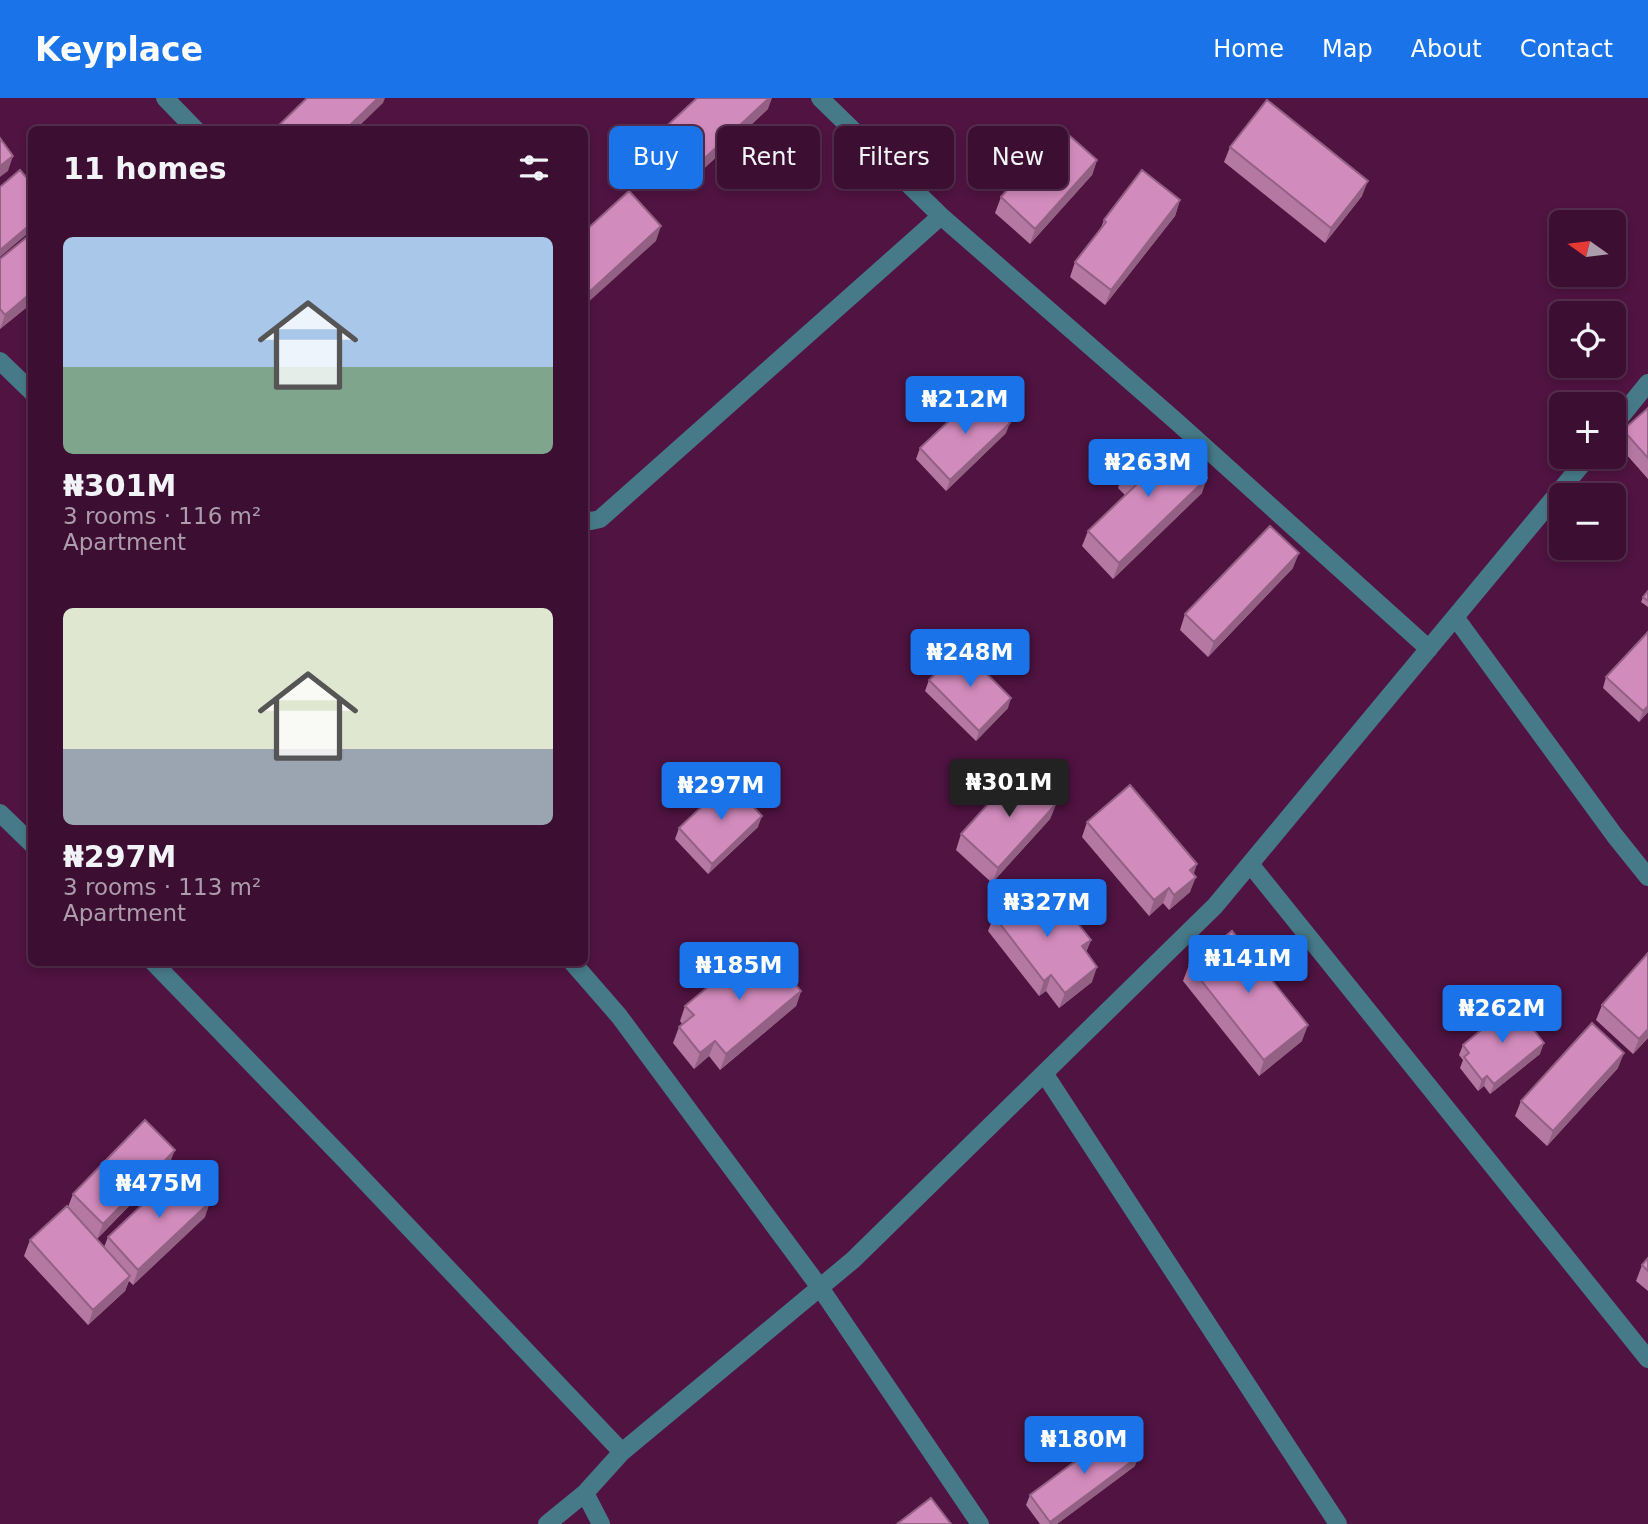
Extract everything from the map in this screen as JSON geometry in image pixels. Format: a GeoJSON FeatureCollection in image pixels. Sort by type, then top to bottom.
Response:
{"type":"FeatureCollection","features":[{"type":"Feature","properties":{"kind":"street"},"geometry":{"type":"LineString","coordinates":[[165,98],[192,126]]}},
{"type":"Feature","properties":{"kind":"street"},"geometry":{"type":"LineString","coordinates":[[820,98],[941,216],[1177,422],[1429,649]]}},
{"type":"Feature","properties":{"kind":"street"},"geometry":{"type":"LineString","coordinates":[[588,520],[600,519],[941,216]]}},
{"type":"Feature","properties":{"kind":"street"},"geometry":{"type":"LineString","coordinates":[[0,361],[28,388]]}},
{"type":"Feature","properties":{"kind":"street"},"geometry":{"type":"LineString","coordinates":[[1626,412],[1646,390]]}},
{"type":"Feature","properties":{"kind":"street"},"geometry":{"type":"LineString","coordinates":[[547,1524],[585,1493],[622,1452],[853,1261],[1215,906],[1577,469]]}},
{"type":"Feature","properties":{"kind":"street"},"geometry":{"type":"LineString","coordinates":[[1455,617],[1648,877]]}},
{"type":"Feature","properties":{"kind":"street"},"geometry":{"type":"LineString","coordinates":[[0,813],[28,840]]}},
{"type":"Feature","properties":{"kind":"street"},"geometry":{"type":"LineString","coordinates":[[1250,864],[1648,1359]]}},
{"type":"Feature","properties":{"kind":"street"},"geometry":{"type":"LineString","coordinates":[[157,966],[622,1452]]}},
{"type":"Feature","properties":{"kind":"street"},"geometry":{"type":"LineString","coordinates":[[575,966],[619,1016],[821,1289],[980,1524]]}},
{"type":"Feature","properties":{"kind":"street"},"geometry":{"type":"LineString","coordinates":[[1044,1073],[1338,1524]]}},
{"type":"Feature","properties":{"kind":"street"},"geometry":{"type":"LineString","coordinates":[[585,1493],[601,1524]]}},
{"type":"Feature","properties":{"kind":"building"},"geometry":{"type":"Polygon","coordinates":[[[307,98],[378,98],[349,126],[278,126],[307,98]]]}},
{"type":"Feature","properties":{"kind":"building"},"geometry":{"type":"Polygon","coordinates":[[[697,98],[769,98],[739,126],[717,126],[717,147],[703,160],[703,126],[667,126],[697,98]]]}},
{"type":"Feature","properties":{"kind":"building"},"geometry":{"type":"Polygon","coordinates":[[[1267,100],[1368,181],[1331,228],[1230,147],[1267,100]]]}},
{"type":"Feature","properties":{"kind":"building"},"geometry":{"type":"Polygon","coordinates":[[[1068,134],[1097,160],[1035,229],[1001,197],[1008,189],[1068,189],[1068,134]]]}},
{"type":"Feature","properties":{"kind":"building"},"geometry":{"type":"Polygon","coordinates":[[[0,138],[13,156],[0,166],[0,138]]]}},
{"type":"Feature","properties":{"kind":"building"},"geometry":{"type":"Polygon","coordinates":[[[20,170],[28,179],[28,226],[0,250],[0,187],[20,170]]]}},
{"type":"Feature","properties":{"kind":"building"},"geometry":{"type":"Polygon","coordinates":[[[1142,170],[1180,200],[1111,290],[1075,262],[1142,170]]]}},
{"type":"Feature","properties":{"kind":"building"},"geometry":{"type":"Polygon","coordinates":[[[629,191],[661,226],[588,293],[588,228],[629,191]]]}},
{"type":"Feature","properties":{"kind":"building"},"geometry":{"type":"Polygon","coordinates":[[[28,236],[28,295],[5,315],[0,309],[0,259],[28,236]]]}},
{"type":"Feature","properties":{"kind":"building"},"geometry":{"type":"Polygon","coordinates":[[[981,391],[1010,423],[950,480],[920,448],[981,391]]]}},
{"type":"Feature","properties":{"kind":"building"},"geometry":{"type":"Polygon","coordinates":[[[1648,408],[1648,458],[1626,433],[1626,427],[1648,408]]]}},
{"type":"Feature","properties":{"kind":"building"},"geometry":{"type":"Polygon","coordinates":[[[1158,440],[1169,453],[1177,446],[1207,478],[1119,563],[1088,531],[1136,485],[1124,473],[1158,440]]]}},
{"type":"Feature","properties":{"kind":"building"},"geometry":{"type":"Polygon","coordinates":[[[1270,526],[1299,553],[1214,642],[1185,614],[1270,526]]]}},
{"type":"Feature","properties":{"kind":"building"},"geometry":{"type":"Polygon","coordinates":[[[1648,632],[1648,706],[1643,711],[1606,677],[1648,632]]]}},
{"type":"Feature","properties":{"kind":"building"},"geometry":{"type":"Polygon","coordinates":[[[961,648],[1011,698],[979,731],[929,680],[961,648]]]}},
{"type":"Feature","properties":{"kind":"building"},"geometry":{"type":"Polygon","coordinates":[[[1019,770],[1056,804],[998,868],[961,834],[1019,770]]]}},
{"type":"Feature","properties":{"kind":"building"},"geometry":{"type":"Polygon","coordinates":[[[729,781],[739,791],[744,787],[752,796],[747,800],[762,816],[712,864],[679,828],[729,781]]]}},
{"type":"Feature","properties":{"kind":"building"},"geometry":{"type":"Polygon","coordinates":[[[1130,785],[1197,864],[1190,870],[1196,877],[1174,895],[1169,888],[1154,900],[1087,822],[1130,785]]]}},
{"type":"Feature","properties":{"kind":"building"},"geometry":{"type":"Polygon","coordinates":[[[1033,885],[1062,922],[1071,915],[1091,940],[1082,946],[1097,967],[1065,993],[1051,975],[1044,981],[994,916],[1033,885]]]}},
{"type":"Feature","properties":{"kind":"building"},"geometry":{"type":"Polygon","coordinates":[[[1232,931],[1308,1025],[1264,1060],[1189,965],[1232,931]]]}},
{"type":"Feature","properties":{"kind":"building"},"geometry":{"type":"Polygon","coordinates":[[[761,943],[801,991],[726,1054],[715,1041],[700,1053],[679,1027],[694,1015],[685,1006],[761,943]]]}},
{"type":"Feature","properties":{"kind":"building"},"geometry":{"type":"Polygon","coordinates":[[[1648,953],[1648,1029],[1639,1039],[1602,1005],[1648,953]]]}},
{"type":"Feature","properties":{"kind":"building"},"geometry":{"type":"Polygon","coordinates":[[[1513,1004],[1544,1043],[1494,1084],[1487,1076],[1482,1080],[1464,1057],[1469,1053],[1463,1045],[1513,1004]]]}},
{"type":"Feature","properties":{"kind":"building"},"geometry":{"type":"Polygon","coordinates":[[[1592,1023],[1624,1053],[1553,1131],[1521,1101],[1592,1023]]]}},
{"type":"Feature","properties":{"kind":"building"},"geometry":{"type":"Polygon","coordinates":[[[145,1120],[175,1150],[103,1224],[73,1194],[145,1120]]]}},
{"type":"Feature","properties":{"kind":"building"},"geometry":{"type":"Polygon","coordinates":[[[180,1169],[210,1202],[138,1270],[108,1237],[180,1169]]]}},
{"type":"Feature","properties":{"kind":"building"},"geometry":{"type":"Polygon","coordinates":[[[67,1206],[130,1276],[93,1310],[30,1240],[67,1206]]]}},
{"type":"Feature","properties":{"kind":"building"},"geometry":{"type":"Polygon","coordinates":[[[1648,1258],[1648,1271],[1642,1265],[1648,1258]]]}},
{"type":"Feature","properties":{"kind":"building"},"geometry":{"type":"Polygon","coordinates":[[[1119,1429],[1139,1456],[1050,1522],[1030,1495],[1119,1429]]]}},
{"type":"Feature","properties":{"kind":"building"},"geometry":{"type":"Polygon","coordinates":[[[931,1498],[951,1524],[897,1524],[931,1498]]]}}]}
